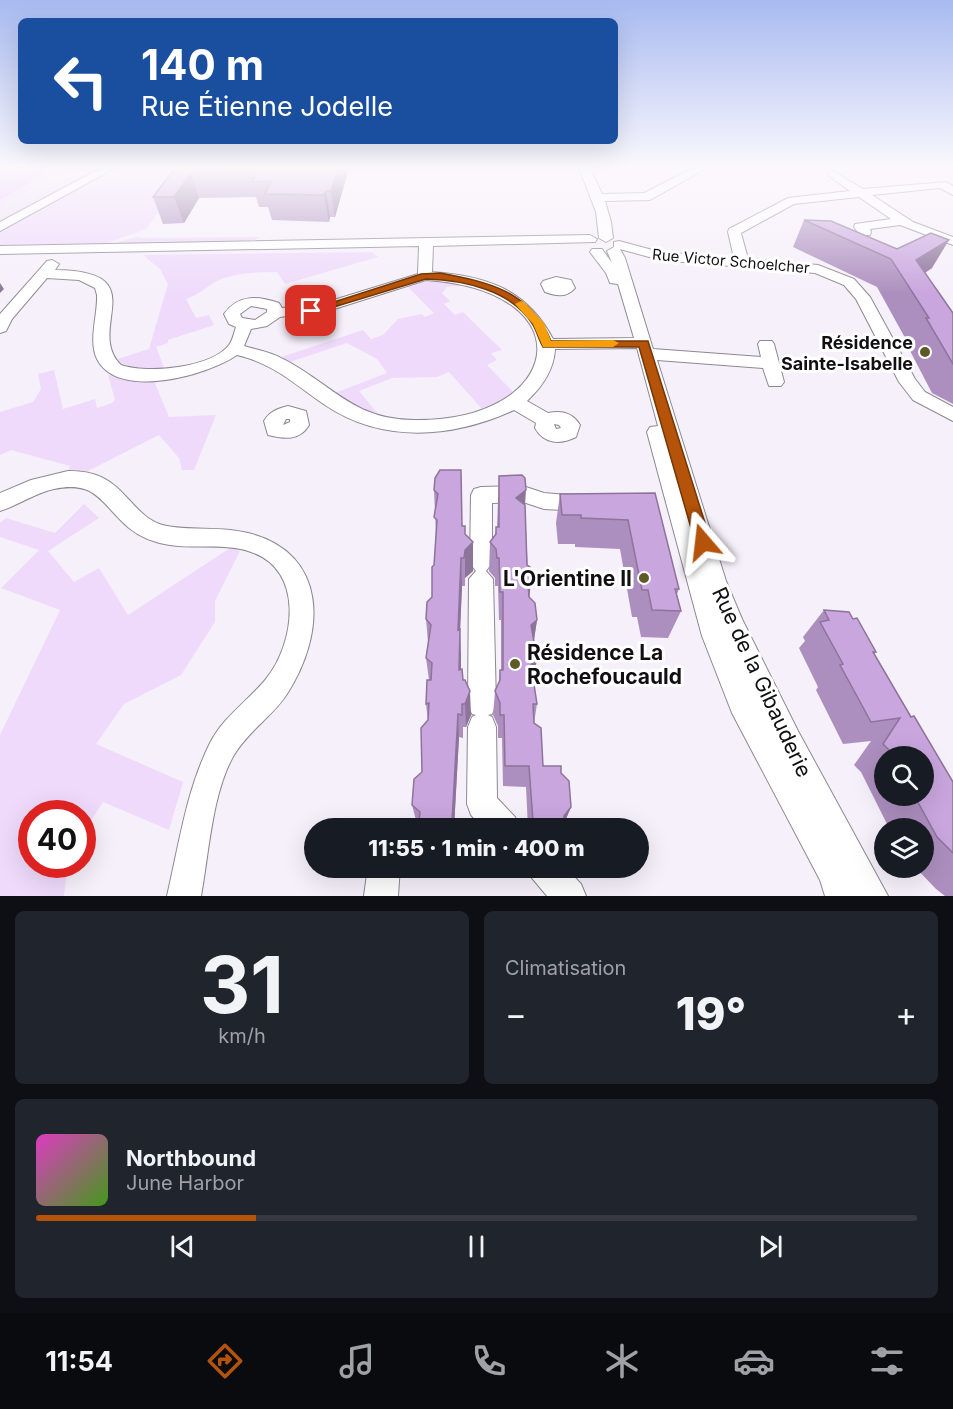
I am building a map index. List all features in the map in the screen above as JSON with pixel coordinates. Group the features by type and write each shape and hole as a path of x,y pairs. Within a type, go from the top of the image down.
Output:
{"street":[{"path":"1,219 14,210"},
{"path":"1,219 21,210"},
{"name":"Rue de la Gibauderie","path":"600,210 607,232 602,245 618,258 641,347 675,504 715,636 742,703 833,872 842,896"},
{"path":"742,262 734,234 737,229 772,210"},
{"path":"885,210 915,229 953,242"},
{"path":"865,232 860,227 902,221"},
{"name":"Rue Victor Schoelcher","path":"0,250 546,240 602,245 654,255 818,269 849,282 863,297 908,382 919,396 953,415"},
{"path":"425,276 426,242"},
{"path":"0,328 5,318 66,249"},
{"path":"43,274 81,276 102,286 105,297 103,352 105,360 116,370 144,376 172,374 195,368 234,349 245,325"},
{"path":"234,349 280,364 350,412 368,419 415,427 459,423 497,411 515,402 538,379 544,368 547,344 538,323 534,295 456,278 425,276 326,307 311,311 275,313 263,322 245,325 235,321 232,314 244,304 258,301 270,303 275,313"},
{"path":"547,344 641,347 771,363"},
{"path":"766,344 775,382"},
{"path":"299,416 327,397"},
{"path":"515,402 546,420"},
{"path":"0,503 27,489 49,483 76,480 91,482 104,488 130,517 143,526 173,537 220,537 259,545 276,554 288,565 297,582 303,606 301,628 295,648 277,685 242,721 218,756 209,783 184,896"},
{"path":"495,818 482,804 481,495 523,494 544,501 600,503"},
{"name":"Rue de la Gibauderie","path":"675,504 714,581 752,671 799,764 871,896"},
{"path":"381,896 383,878"},
{"path":"553,878 569,896"}],"shaded area":[{"path":"0,210 57,210 0,245"},
{"path":"17,210 27,210 0,224 0,221"},
{"path":"39,210 160,210 146,229 104,244 0,245 0,231"},
{"path":"141,236 139,238 260,237 252,241 114,243"},
{"path":"372,252 378,257 285,284 277,272 245,274 222,279 186,299 196,318 209,315 214,325 168,340 168,343 156,347 165,370 133,368 114,360 149,349 168,284 160,269 143,255"},
{"path":"433,280 468,285 447,287 442,293 450,301 444,304 455,315 463,312 502,350 491,353 497,360 487,365 515,394 483,410 449,372 437,377 392,378 359,391 379,415 350,404 335,393 387,373 377,359 347,343 290,362 281,357 363,330 371,339 383,335 398,319 422,314 425,317 434,313 407,286"},
{"path":"54,370 63,409 95,399 97,408 112,403 115,400 108,375 138,381 154,381 169,417 216,415 194,470 182,470 179,458 159,435 84,473 67,474 70,466 11,450 0,455 0,412 33,402 41,389 38,374"},
{"path":"84,504 99,518 48,551 74,582 99,568 128,615 230,548 240,551 215,601 215,622 181,675 124,704 96,744 183,782 169,830 103,802 96,813 96,800 18,800 18,878 66,878 64,896 0,896 0,735 60,610 1,588 39,550 0,537 0,523 6,518 55,533"}],"building":[{"path":"804,220 831,221 897,249 931,233 949,240 916,260 953,313 953,364 926,318 929,318 891,259"},
{"path":"440,470 461,470 462,526 465,526 465,534 473,542 465,550 464,558 461,558 459,670 462,669 463,680 470,691 465,704 462,704 462,715 458,714 452,818 419,818 420,812 412,805 414,779 422,772 421,728 428,720 427,680 431,680 432,663 426,658 431,625 426,619 427,602 432,597 432,567 437,520 434,517 438,494 434,490 435,478"},
{"path":"522,475 525,478 526,490 516,498 525,505 527,565 530,567 531,582 528,585 529,597 535,603 537,620 531,625 537,659 531,665 537,704 533,704 534,723 541,728 543,766 561,766 561,773 569,781 571,807 564,818 533,818 529,766 505,766 504,715 500,715 500,703 495,691 500,680 500,670 503,670 503,592 500,592 499,558 490,542 496,534 496,527 499,527 499,476"},
{"path":"655,493 679,589 675,589 681,611 652,610 648,590 642,590 628,520 562,515 560,494"},
{"path":"824,610 849,612 853,619 857,618 876,652 873,652 911,717 914,716 932,746 885,746 883,744 900,718 871,722 820,622 829,620"},
{"path":"934,750 953,782 953,853 934,832 934,818 927,818 920,806 934,806"}],"slow traffic":[{"path":"521,304 538,323 547,344 613,343"}],"place":[{"name":"Résidence Sainte-Isabelle","path":"925,352"},
{"name":"L'Orientine II","path":"644,578"},
{"name":"Résidence La Rochefoucauld","path":"515,664"}],"route":[{"path":"311,311 425,276 440,276 467,280 512,298 538,323 547,344 644,343 703,542"}]}
